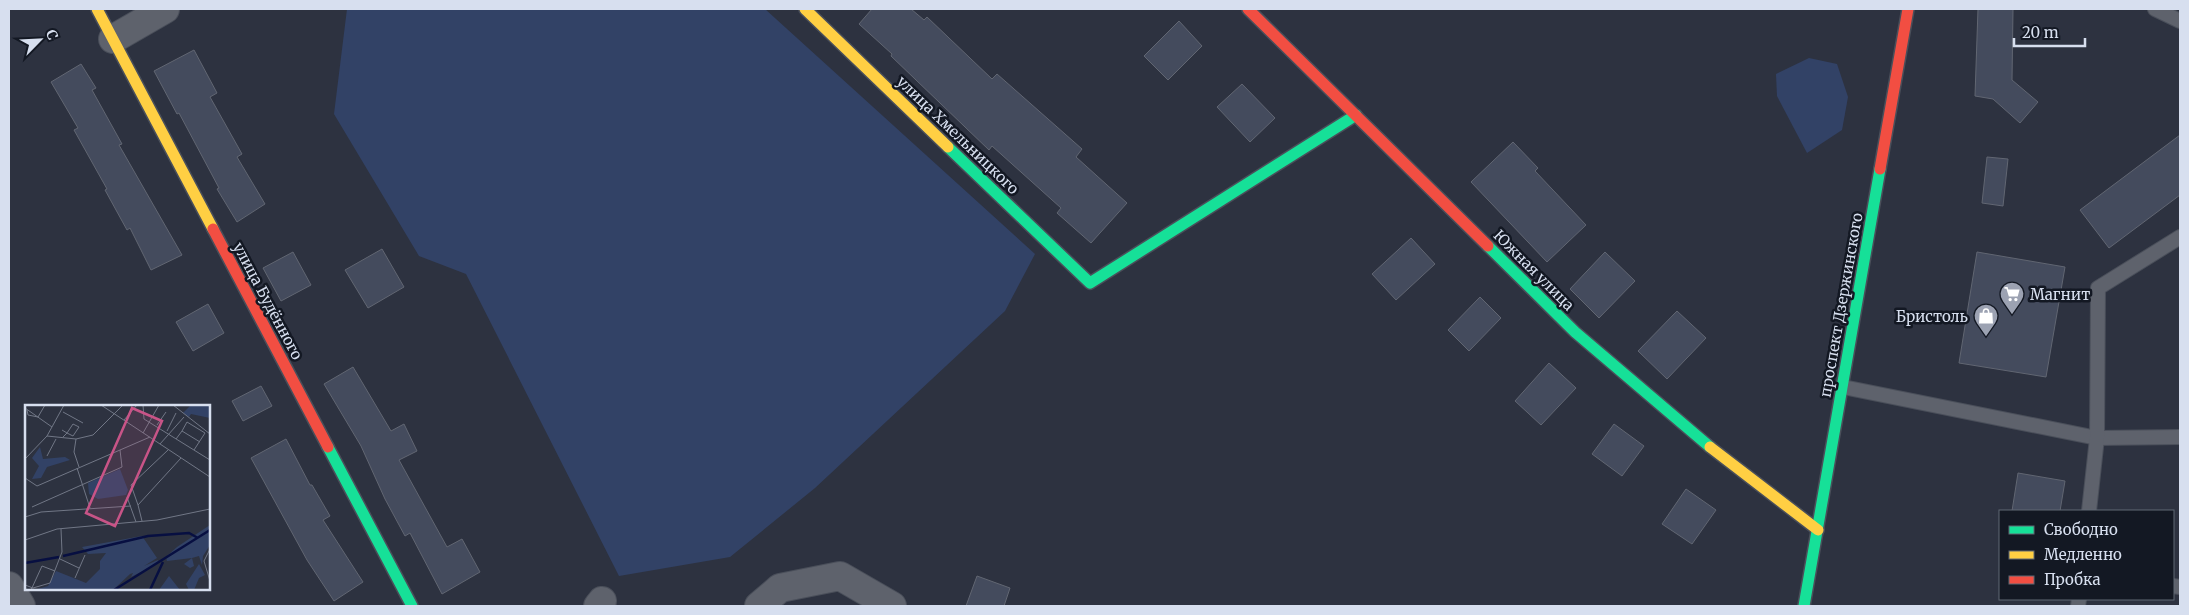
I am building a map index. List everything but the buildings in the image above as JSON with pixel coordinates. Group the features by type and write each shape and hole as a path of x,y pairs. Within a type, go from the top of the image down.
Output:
{"street":[{"name":"улица Будённого","path":"98,9 412,606"},
{"path":"113,39 164,9"},
{"name":"улица Хмельницкого","path":"804,9 1090,283 1338,129 1356,115"},
{"name":"Южная улица","path":"1248,9 1575,332 1725,460 1818,530"},
{"name":"проспект Дзержинского","path":"1804,606 1908,9"},
{"path":"759,606 780,588 840,576 892,606"},
{"path":"9,586 21,606"}],"lane":[{"path":"2155,9 2180,21"},
{"path":"2089,510 2097,438 2098,288 2180,238"},
{"path":"1843,386 2097,438 2180,437"}],"shaded area":[{"path":"347,9 765,9 1035,254 1005,311 815,488 730,557 619,576 466,274 419,256 334,114"},
{"path":"1809,58 1837,64 1848,97 1842,130 1807,153 1777,96 1776,74"}],"traffic: fast":[{"path":"948,147 1090,283 1356,115"},
{"path":"1804,606 1880,169"},
{"path":"1488,246 1575,332 1710,447"},
{"path":"328,447 412,606"}],"traffic: slow":[{"path":"97,9 213,229"},
{"path":"805,9 948,147"},
{"path":"1710,447 1818,530"}],"traffic: jam":[{"path":"1248,9 1488,246"},
{"path":"1880,169 1908,9"},
{"path":"213,229 328,447"}],"place":[{"name":"Магнит","path":"2012,315"},
{"name":"Бристоль","path":"1986,337"}]}
